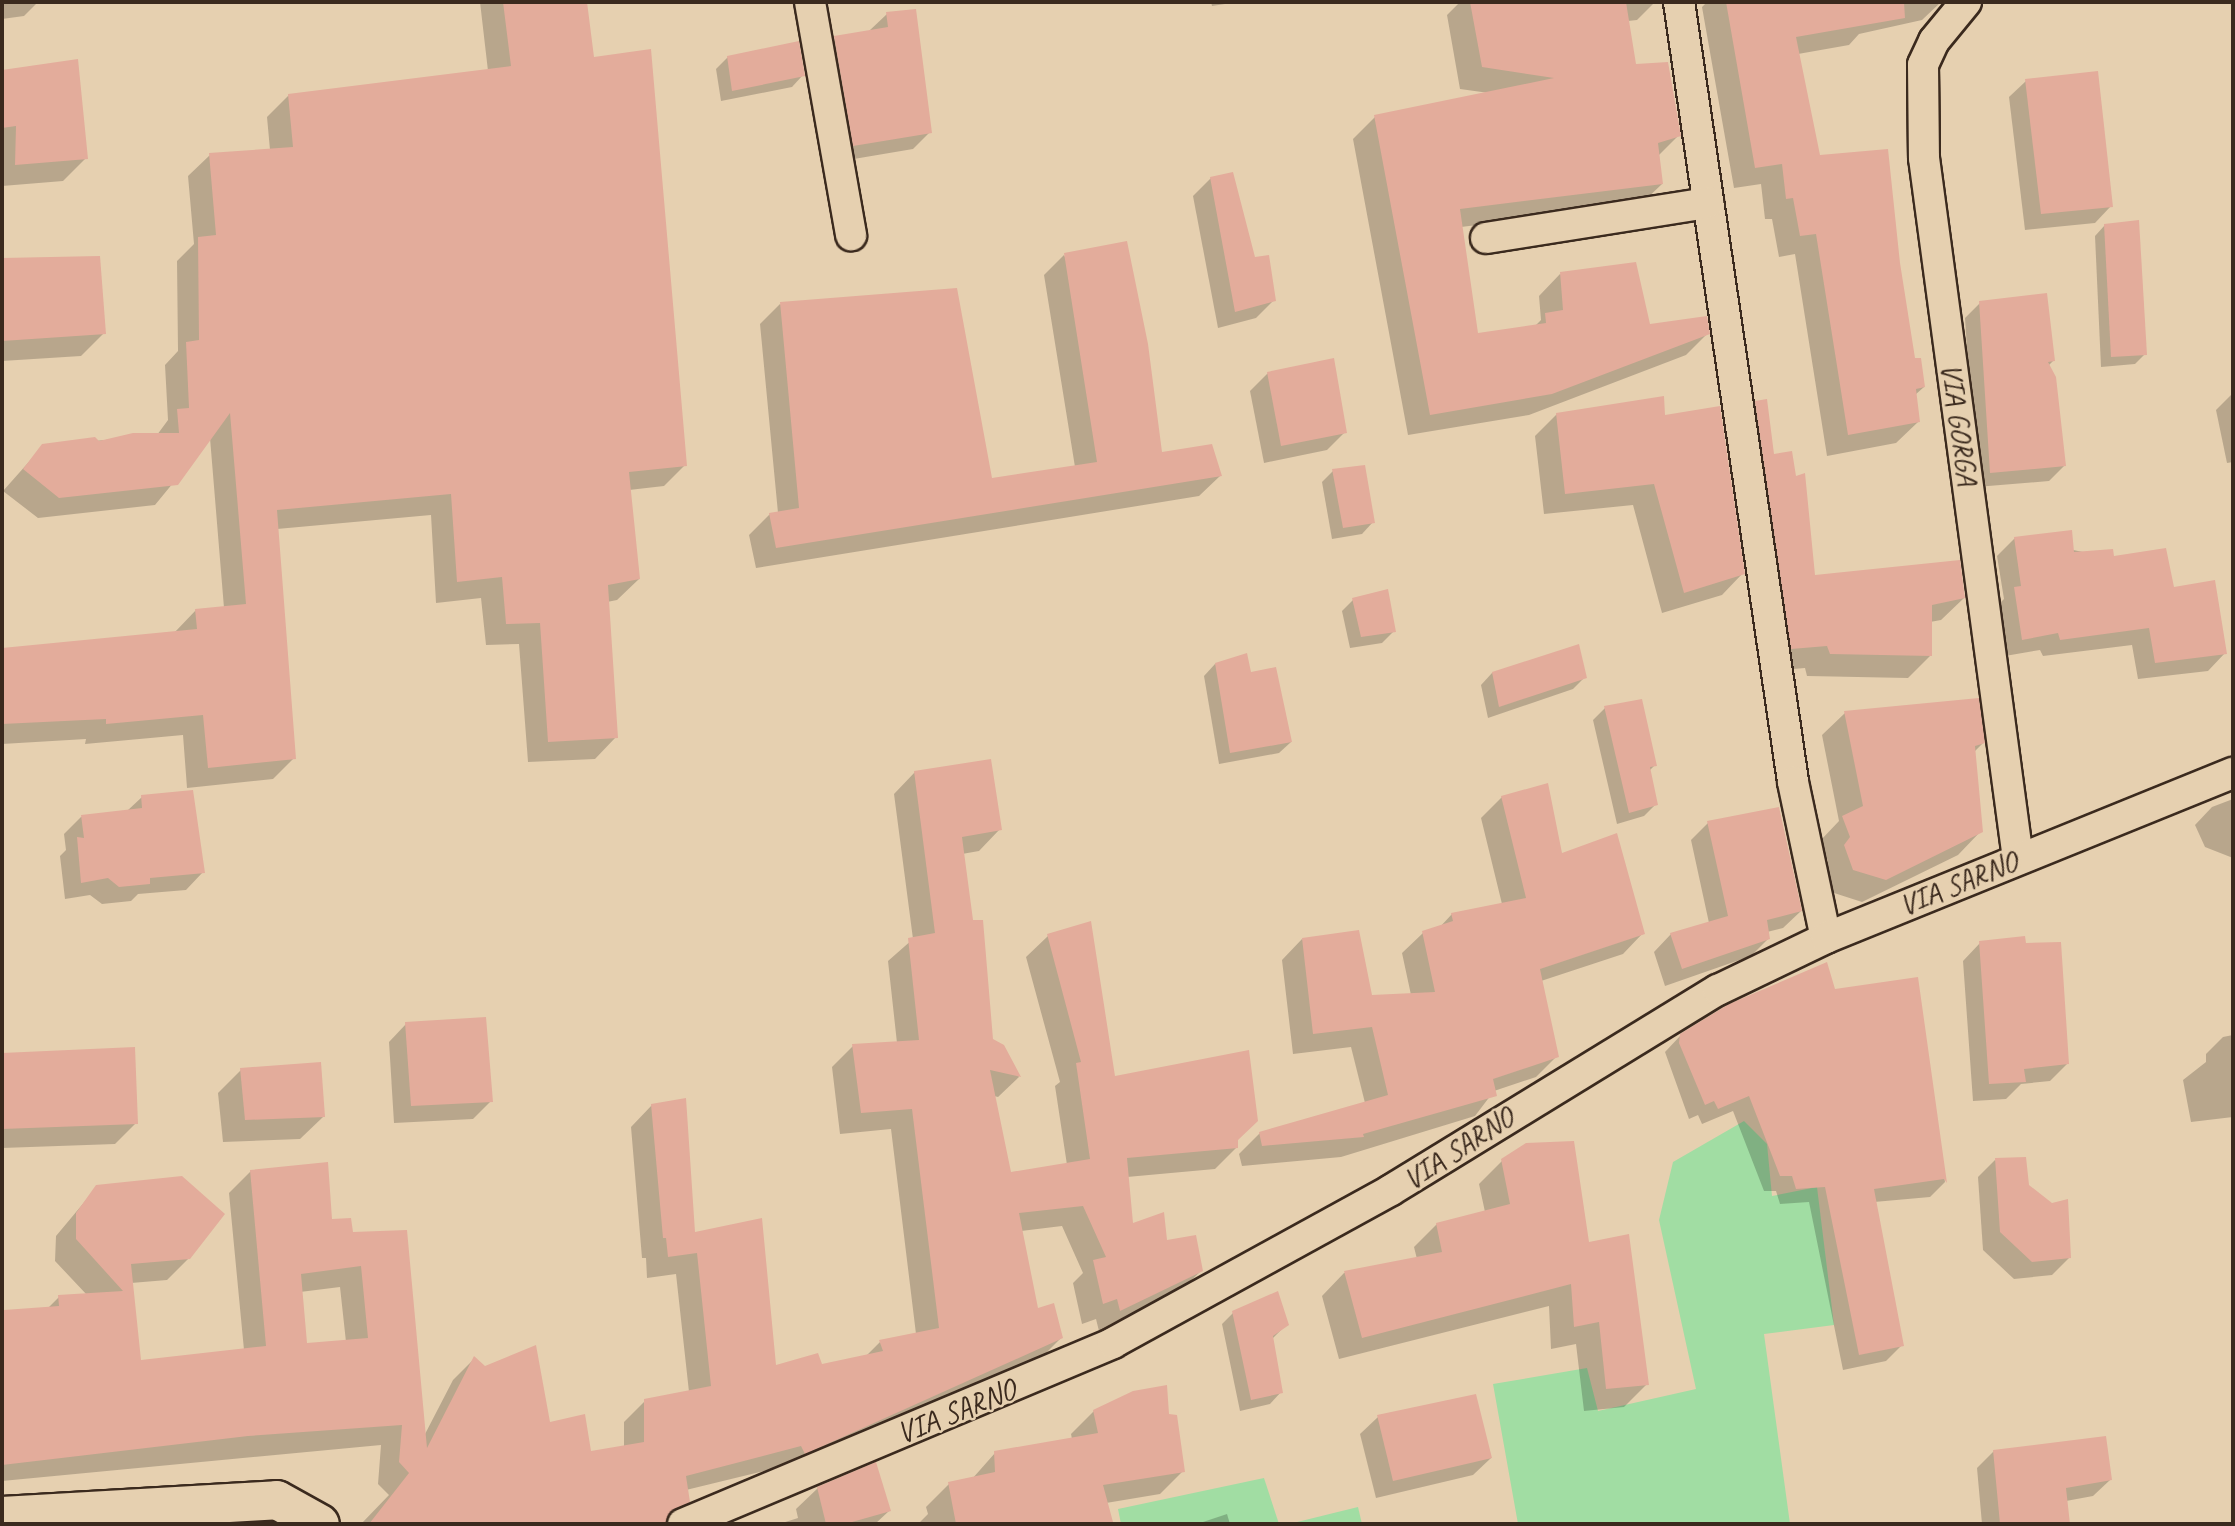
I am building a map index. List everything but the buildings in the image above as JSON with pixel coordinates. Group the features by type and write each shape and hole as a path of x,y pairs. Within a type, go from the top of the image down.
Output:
{"main road":[{"path":"2,1516 277,1500 320,1524"}],"street":[{"path":"810,2 851,235"},
{"path":"1679,2 1793,782 1826,938"},
{"name":"VIA GORGA","path":"1966,2 1934,41 1923,65 1924,158 2018,859"},
{"path":"1486,238 1708,203"},
{"name":"VIA SARNO","path":"683,1524 1113,1343 1391,1190 1717,990 1826,938 2233,774"}],"green space":[{"path":"1744,1121 1767,1144 1772,1196 1817,1187 1834,1325 1764,1334 1790,1524 1518,1524 1493,1384 1587,1368 1598,1411 1696,1389 1659,1220 1673,1162"},
{"path":"1264,1478 1279,1524 1121,1524 1118,1509"},
{"path":"1358,1507 1362,1524 1289,1524"}]}
